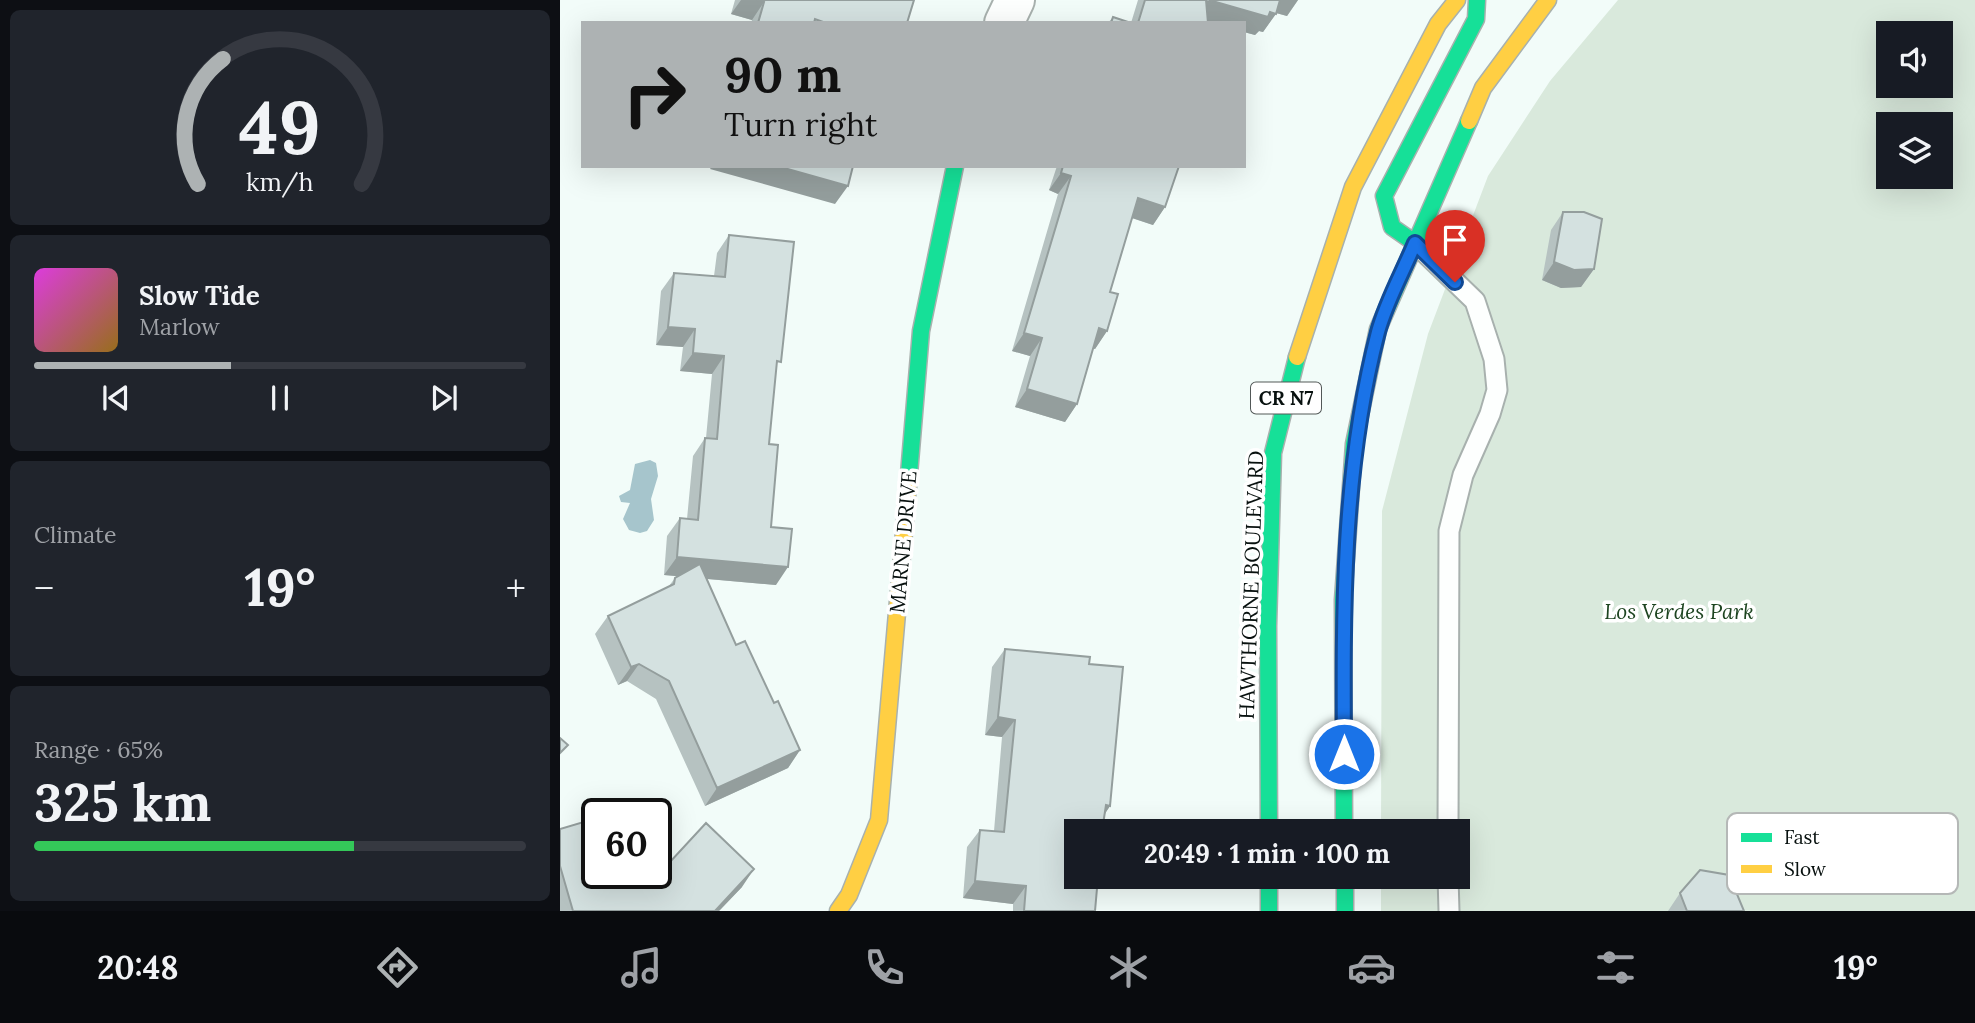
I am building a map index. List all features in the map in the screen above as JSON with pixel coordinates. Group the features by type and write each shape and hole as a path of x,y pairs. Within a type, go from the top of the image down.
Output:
{"main road":[{"name":"HAWTHORNE BOULEVARD","path":"1269,819 1268,626 1273,453 1303,331 1353,187 1438,24 1457,0"},
{"path":"1415,243 1392,227 1384,195 1476,19 1477,0"},
{"path":"1344,819 1343,600 1354,444 1378,329 1483,88 1548,0"},
{"name":"MARNE DRIVE","path":"838,911 849,895 879,820 921,331 955,168"},
{"path":"1269,889 1269,911"},
{"path":"1345,889 1345,911"}],"street":[{"path":"1005,21 1015,0"}],"lane":[{"path":"1415,243 1475,301 1494,359 1497,390 1490,414 1464,475 1449,531 1448,819"},
{"path":"1448,889 1448,911"}],"green space":[{"name":"Los Verdes Park","path":"1618,0 1975,0 1975,911 1381,911 1381,889 1470,889 1470,819 1381,819 1382,511 1428,334 1488,176 1550,81"}],"water":[{"path":"650,460 656,463 658,476 651,499 654,520 647,531 640,533 629,530 623,519 630,503 621,502 619,496 630,490 635,464"}],"building":[{"path":"757,0 914,0 908,21 759,21 764,2"},
{"path":"1145,0 1206,0 1208,21 1139,21"},
{"path":"1209,0 1280,0 1276,14 1270,12 1268,17"},
{"path":"784,168 852,168 848,186"},
{"path":"1062,168 1178,168 1165,207 1138,198 1110,292 1118,294 1107,331 1099,328 1077,404 1027,389 1042,338 1024,333 1071,176 1061,173"},
{"path":"1563,212 1584,212 1602,219 1594,269 1574,270 1554,262"},
{"path":"729,235 794,242 781,362 777,361 769,444 778,445 771,527 792,529 788,567 677,557 680,518 698,520 705,438 717,439 724,356 693,353 695,329 668,327 674,273 725,277"},
{"path":"700,564 736,645 745,641 774,703 778,701 800,750 717,788 669,681 639,664 631,667 608,616 674,584 675,578"},
{"path":"1005,649 1090,657 1089,664 1123,667 1110,806 1106,805 1104,819 1064,819 1064,889 1097,889 1095,911 1024,911 1026,886 975,881 980,830 1004,832 1015,720 998,717"},
{"path":"560,738 568,745 560,753"},
{"path":"581,823 581,889 672,889 672,860 706,823 754,869 715,911 573,911 560,866 560,829"},
{"path":"1700,870 1727,875 1727,894 1737,894 1744,911 1687,911 1680,893"}],"traffic: fast":[{"path":"1415,243 1392,227 1384,196 1476,19 1477,0"},
{"path":"1344,819 1343,600 1354,444 1378,329 1469,121"},
{"path":"908,486 921,331 955,168"},
{"path":"1269,819 1268,626 1273,453 1297,357"},
{"path":"1269,889 1269,911"},
{"path":"1345,889 1345,911"}],"traffic: slow":[{"path":"1297,357 1353,187 1438,24 1457,0"},
{"path":"1469,121 1483,88 1548,0"},
{"path":"838,911 849,895 879,820 908,486"}],"route":[{"path":"1344,754 1343,600 1354,444 1378,329 1415,243 1455,282"}]}
